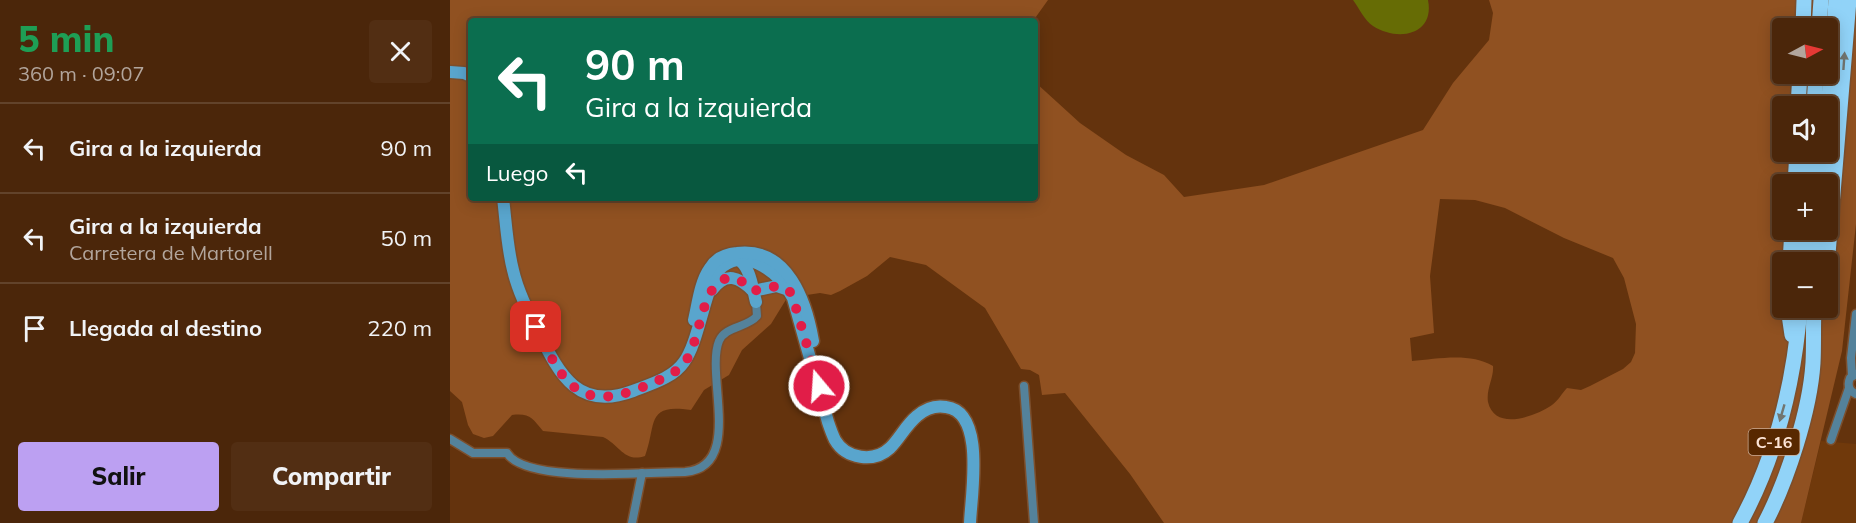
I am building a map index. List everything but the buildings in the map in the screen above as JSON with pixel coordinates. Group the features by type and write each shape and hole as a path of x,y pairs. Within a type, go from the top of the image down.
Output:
{"highway":[{"path":"1820,18 1821,0"},
{"path":"1829,96 1836,0"},
{"path":"1828,252 1849,0"},
{"path":"1803,18 1804,2"},
{"path":"1789,318 1794,356"},
{"name":"C-16","path":"1740,523 1767,464 1786,398 1799,318"},
{"name":"C-16","path":"1765,523 1789,466 1801,424 1813,365 1814,318"},
{"path":"1813,365 1821,318"}],"main road":[{"path":"450,72 468,75"},
{"path":"503,201 510,258 517,284 547,349 571,385 582,392 598,397 625,393 676,372 686,361 691,349 717,271 731,262 741,261"},
{"path":"691,349 690,337 699,294 709,268 720,258 727,255 750,253 776,263 793,288"},
{"path":"709,268 732,257 757,264 783,275 803,298 810,323 819,386 828,422 835,441 841,448 857,457 872,457 888,450 918,415 931,408 950,407 963,415 968,421 972,437 970,523"},
{"path":"741,261 750,276 754,293"},
{"path":"754,293 760,277 774,273"},
{"path":"708,299 716,284 726,279 742,280 754,293"},
{"path":"754,293 777,286 793,288"}],"street":[{"path":"450,439 473,453 507,453 513,461 550,472 567,474 691,472 703,467 716,450 719,340 730,330 752,321 757,316 754,293"},
{"path":"1831,440 1853,391 1848,381 1854,375 1851,358 1856,314"},
{"path":"1024,386 1034,523"},
{"path":"632,523 642,473"}],"shaded area":[{"path":"450,0 1048,0 1035,18 468,18 468,201 1038,201 1038,85 1080,123 1126,155 1164,175 1184,197 1264,185 1423,130 1453,83 1489,40 1493,13 1489,0 1856,0 1856,224 1842,351 1801,523 1164,523 1130,474 1065,393 1042,395 1039,375 1030,370 1021,369 985,308 926,265 890,257 867,276 831,295 820,293 787,298 771,324 742,350 729,375 704,390 691,410 676,409 659,413 655,418 645,456 638,458 627,455 603,437 543,431 533,420 523,415 512,415 493,436 484,438 473,434 468,425 462,402 450,391","holes":["1440,199 1475,200 1505,208 1564,238 1613,258 1624,278 1636,324 1635,353 1631,362 1623,369 1581,390 1567,388 1552,405 1536,413 1527,417 1507,419 1499,417 1492,411 1488,402 1493,366 1464,358 1412,361 1410,338 1434,333 1430,276"]},
{"path":"1353,0 1428,0 1429,12 1420,28 1403,34 1393,34 1370,24"},
{"path":"1821,441 1856,444 1856,523 1801,523"}],"route":[{"path":"536,327 557,367 571,385 590,395 608,397 632,391 676,372 686,361 708,299 720,280 731,278 742,280 753,291 781,287 789,290 793,298 819,386"}]}
